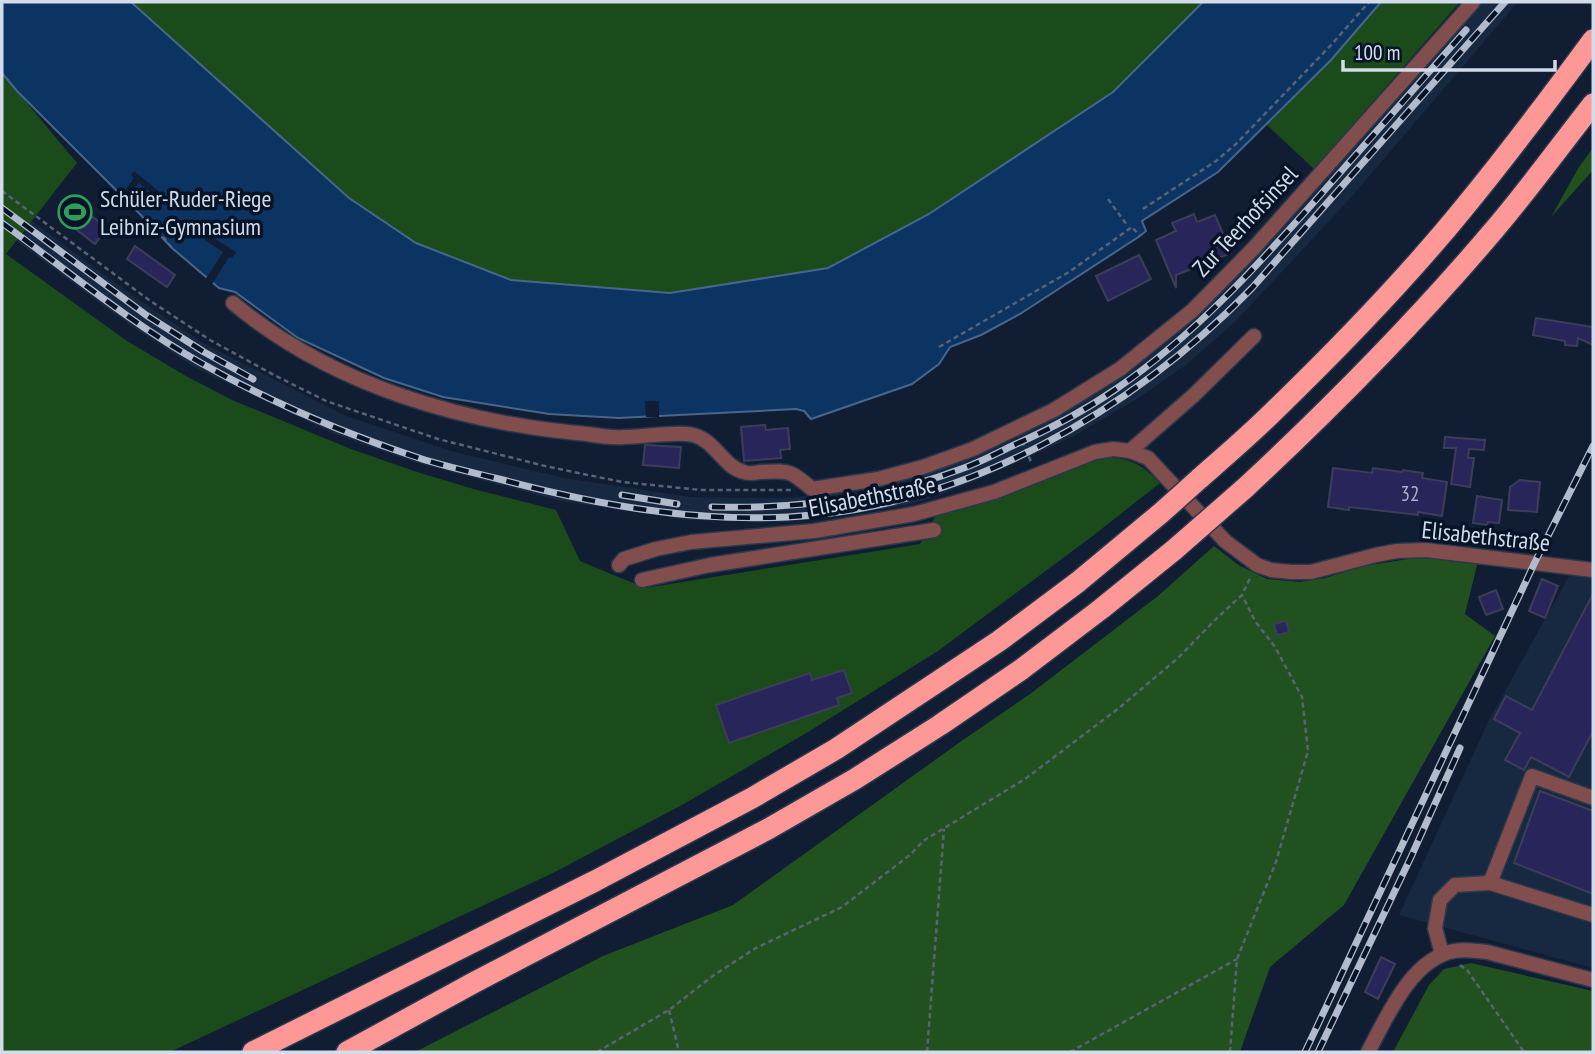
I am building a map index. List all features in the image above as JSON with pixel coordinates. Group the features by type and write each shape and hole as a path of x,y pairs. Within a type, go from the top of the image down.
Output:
{"highway":[{"path":"253,1052 595,881 752,798 836,749 999,641 1078,582 1199,479 1273,412 1342,343 1404,277 1470,200 1593,40"},
{"path":"347,1052 768,829 855,779 1022,669 1101,609 1174,550 1310,428 1409,326 1495,229 1593,104"},
{"path":"332,1052 475,982"},
{"path":"242,1052 274,1042"}],"street":[{"name":"Zur Teerhofsinsel","path":"233,303 293,346 335,368 402,396 450,411 556,432 621,438 693,435 709,442 733,467 745,473 790,472 812,489 878,479 923,467 1016,429 1054,410 1120,369 1193,310 1253,249 1473,2"},
{"path":"1130,451 1194,395 1254,336"},
{"name":"Elisabethstraße","path":"619,565 624,559 691,542 814,531 914,514 994,492 1095,452 1113,449 1130,451 1148,458 1225,541 1257,565 1271,569 1311,572 1376,555 1426,550 1593,570"},
{"path":"642,580 710,565 934,530"},
{"path":"1490,883 1532,776 1593,798"},
{"path":"1443,954 1435,928 1440,900 1455,885 1490,883 1593,915"},
{"path":"1368,1052 1412,978 1443,954 1456,950 1487,952 1593,980"}],"path":[{"path":"1143,209 1216,161 1236,144 1369,2"},
{"path":"1236,144 1242,150"},
{"path":"1108,199 1127,225"},
{"path":"939,347 1069,272 1132,227 1140,236"},
{"path":"163,237 172,248"},
{"path":"1016,429 1037,474"},
{"path":"597,1052 669,1010 714,975 756,948 842,906 911,854 923,841 1025,779 1119,708 1178,658 1242,595 1257,565"},
{"path":"1230,1052 1237,959 1276,862 1308,751 1302,697 1242,595"},
{"path":"927,1052 945,827"},
{"path":"1443,954 1467,970 1524,1052"},
{"path":"1070,1052 1237,959"},
{"path":"669,1010 679,1052"}],"shaded area":[{"path":"1481,2 1518,2 1347,202 1235,322 1186,365 1137,399 1074,436 1009,466 938,496 911,504 852,514 787,522 688,520 560,501 417,463 334,434 192,366 128,324 2,230 2,199 139,300 205,344 346,416 451,451 564,478 691,497 784,498 849,493 930,472 1004,444 1061,414 1167,339 1212,302 1319,187"},
{"path":"1570,574 1593,577 1593,968 1399,915 1489,720"}],"green space":[{"path":"131,2 1203,2 1113,92 929,214 828,268 670,293 511,280 416,243 349,198"},
{"path":"1381,2 1460,2 1314,169 1266,124 1331,60"},
{"path":"2,73 77,163 6,254 127,341 232,400 351,449 417,472 556,510 580,561 645,588 920,544 936,515 1096,457 1131,462 1145,469 1160,483 938,651 808,732 682,805 553,873 170,1052 2,1052"},
{"path":"1593,148 1593,170 1551,217 1579,167"},
{"path":"1214,546 1240,566 1267,579 1300,582 1325,578 1364,566 1434,555 1478,561 1465,614 1495,636 1344,905 1270,967 1240,1052 415,1052 603,956 733,905 1030,694 1158,596"},
{"path":"1471,963 1593,991 1593,1052 1393,1052 1429,985 1444,969"}],"water":[{"path":"2,2 131,2 349,198 416,243 511,280 670,293 828,268 929,214 1113,92 1203,2 1381,2 1331,60 1218,172 1142,221 1146,231 1140,236 1020,314 981,335 950,347 939,364 912,384 811,419 804,411 796,409 619,418 549,414 443,397 384,378 298,338 235,292 219,288 172,248 17,91 2,73"}],"pier":[{"path":"134,171 161,193 158,198 139,183 123,202 119,198 134,178 131,175"},
{"path":"209,235 236,252 232,258 229,257 211,286 205,280 223,252 205,240"},
{"path":"645,401 659,401 659,417 646,417"}],"building":[{"path":"72,201 107,228 95,244 60,217"},
{"path":"1194,214 1197,222 1215,215 1231,253 1176,275 1176,288 1156,240 1176,231 1172,223"},
{"path":"135,246 175,275 167,287 127,259"},
{"path":"1139,255 1151,279 1108,301 1096,276"},
{"path":"1536,318 1593,327 1593,345 1578,338 1577,346 1565,345 1565,341 1533,335"},
{"path":"765,425 766,430 788,428 790,449 780,450 781,458 744,461 741,427"},
{"path":"1445,437 1485,440 1484,450 1469,449 1468,458 1474,458 1470,487 1451,484 1456,448 1444,448"},
{"path":"645,445 681,447 679,468 643,465"},
{"path":"1333,468 1372,473 1373,468 1403,470 1423,473 1422,478 1447,482 1442,516 1328,507"},
{"path":"1520,480 1540,482 1537,512 1508,510 1510,487"},
{"path":"1477,496 1502,500 1499,523 1473,523"},
{"path":"1542,579 1558,586 1545,618 1529,611"},
{"path":"1496,590 1503,609 1486,615 1479,597"},
{"path":"1593,594 1593,731 1569,777 1531,757 1524,770 1505,760 1520,733 1494,719 1506,696 1532,710"},
{"path":"1286,621 1289,632 1277,635 1274,624"},
{"path":"844,670 852,693 837,698 839,705 729,743 716,705 810,673 812,680"},
{"path":"1540,791 1593,811 1593,894 1514,863"},
{"path":"1381,957 1395,964 1378,999 1365,992"}],"railway":[{"path":"2,223 124,314 201,363 283,405 339,429 425,460 570,496 678,514 751,518 854,510 918,495 980,473 1041,446 1098,413 1153,375 1205,333 1252,288 1505,2"},
{"path":"712,507 807,504 901,488 968,467 1054,426 1104,397 1173,346 1250,272 1466,30"},
{"path":"2,208 146,315 253,379"},
{"path":"1305,1052 1535,562 1593,446"},
{"path":"622,495 677,504"},
{"path":"1318,1052 1460,748"}],"place":[{"name":"Schüler-Ruder-Riege Leibniz-Gymnasium","path":"75,212"}]}
